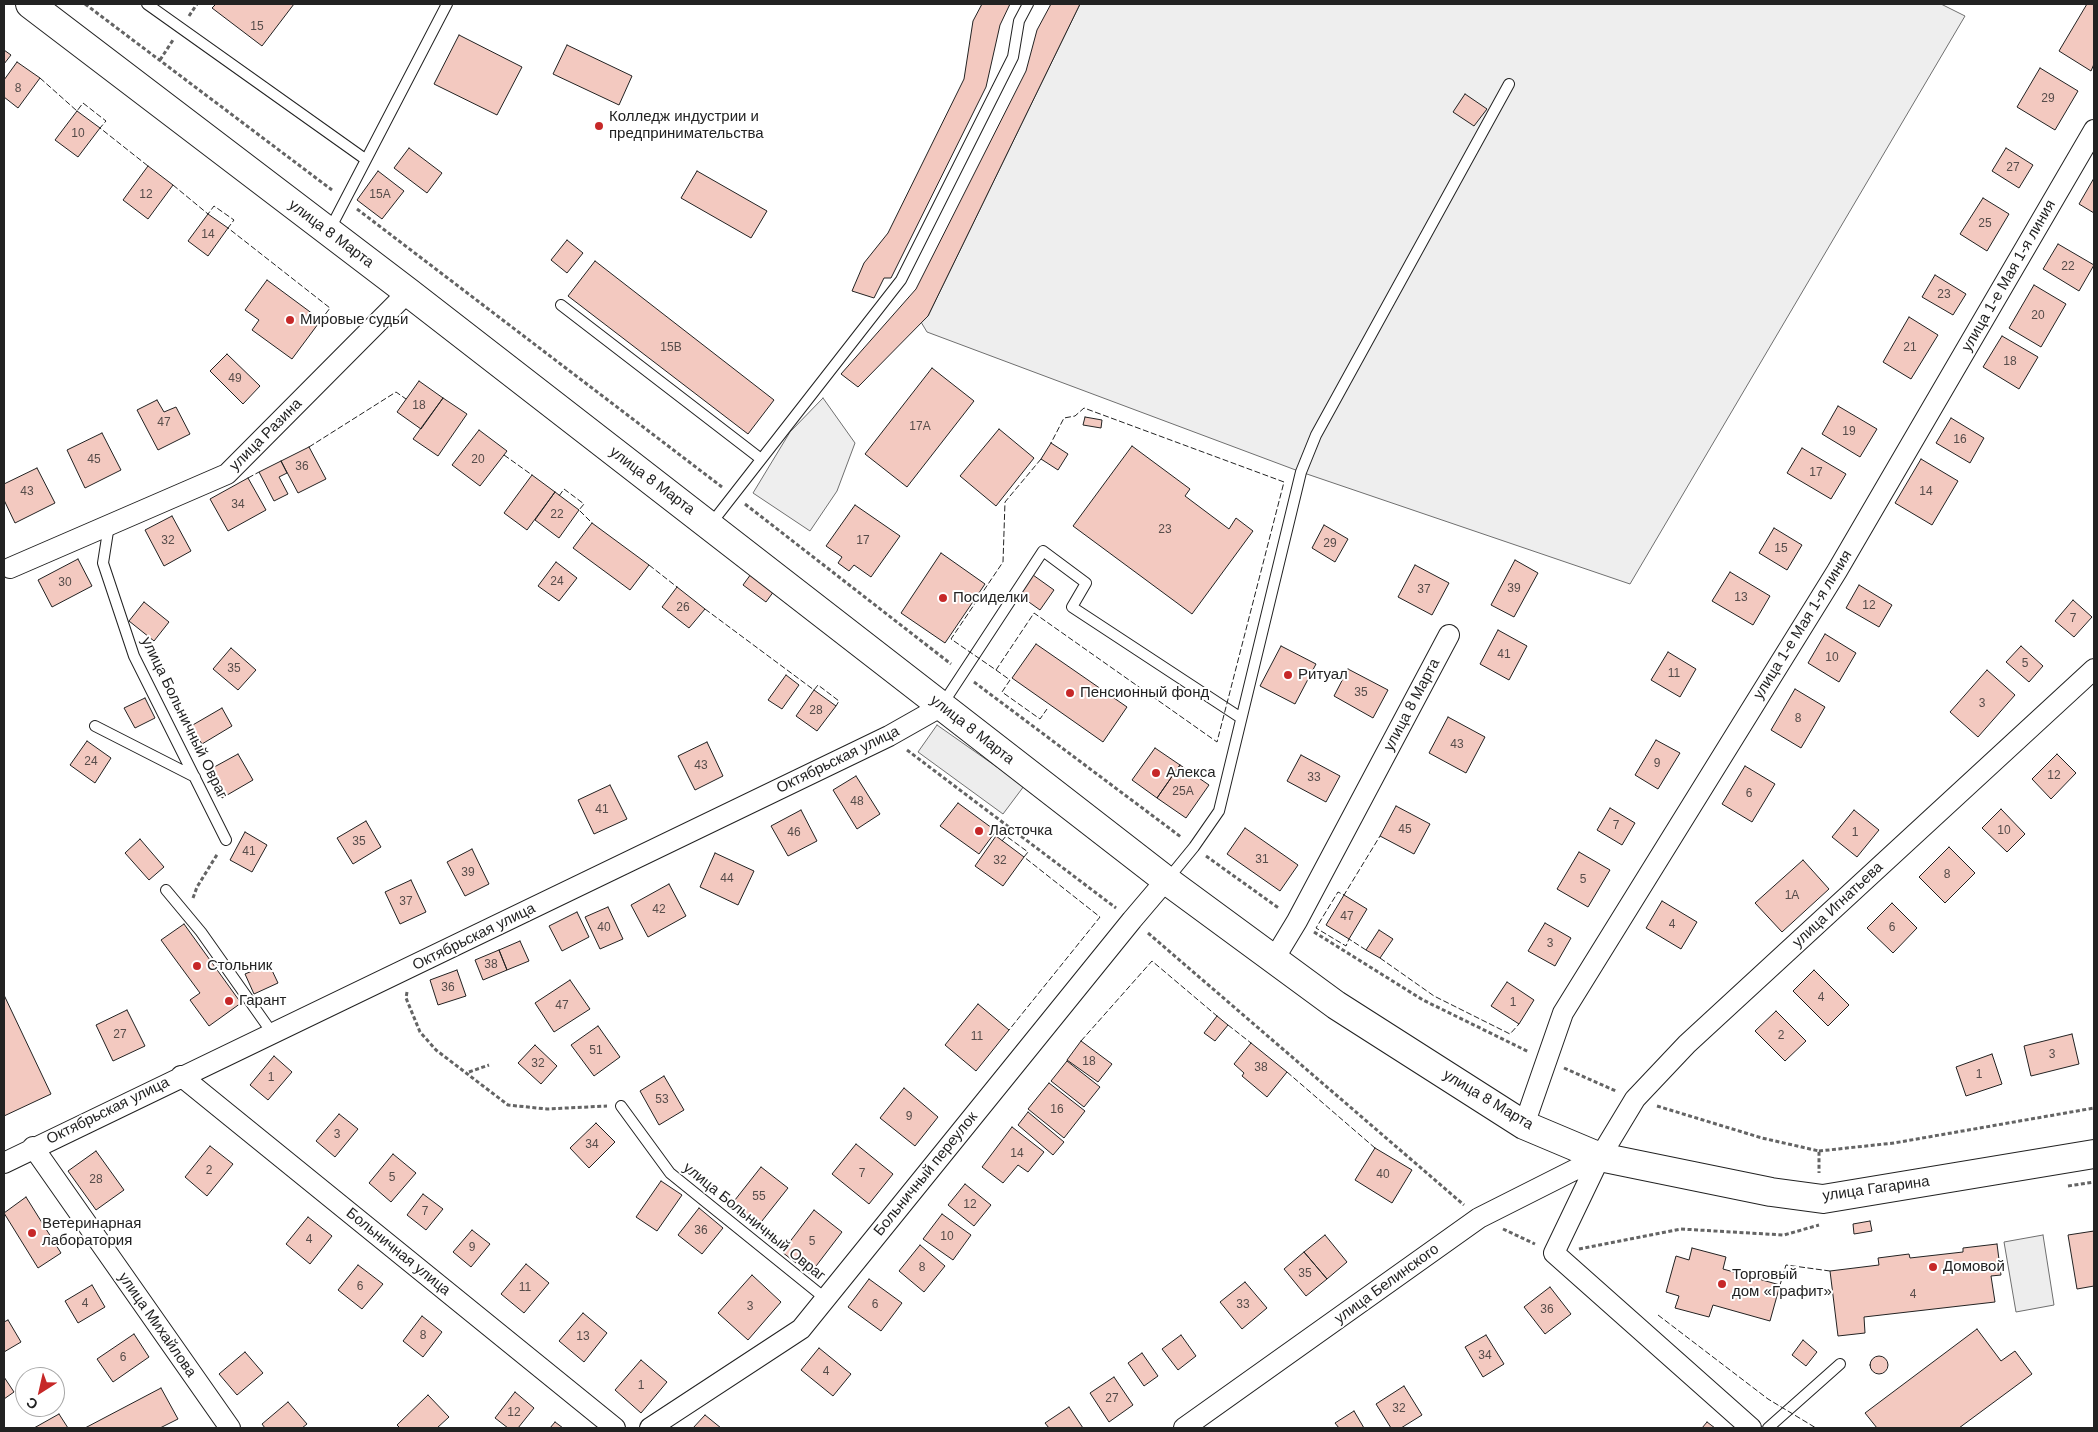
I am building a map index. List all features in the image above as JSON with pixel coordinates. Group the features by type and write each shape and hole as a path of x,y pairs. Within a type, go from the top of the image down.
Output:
{"main road":[{"name":"улица 8 Марта","path":"30,4 408,292 1166,880 1336,1004 1524,1125 1600,1156"},
{"name":"улица Гагарина","path":"1600,1156 1771,1192 1823,1199 2094,1154"}],"street":[{"name":"улица 1-е Мая 1-я линия","path":"1524,1125 1548,1061 1563,1013 1837,571 2094,130"},
{"name":"улица Разина","path":"10,568 227,474 408,292"},
{"name":"улица 8 Марта","path":"1274,959 1297,921 1449,635"},
{"name":"улица Игнатьева","path":"1600,1156 1635,1099 1686,1044 2094,669"},
{"name":"Октябрьская улица","path":"4,1163 33,1147 273,1034 889,736 942,706"},
{"name":"Больничный переулок","path":"650,1428 801,1329 1166,880"},
{"name":"Больничная улица","path":"181,1076 615,1428"},
{"name":"улица Михайлова","path":"33,1147 230,1428"},
{"name":"улица Белинского","path":"1184,1428 1479,1218 1600,1156"},
{"path":"1600,1156 1554,1253 1751,1428"}],"lane":[{"path":"147,4 365,159"},
{"path":"328,232 447,4"},
{"path":"710,526 901,280 1013,57 1019,21 1028,4"},
{"path":"1166,880 1194,847 1219,811 1301,472 1316,435 1509,84"},
{"path":"561,305 762,460"},
{"name":"улица Больничный Овраг","path":"109,525 103,562 134,656 226,840"},
{"path":"942,706 1043,551 1086,583 1072,607 1241,718"},
{"path":"95,726 195,777"},
{"path":"166,890 201,932 273,1034"},
{"name":"улица Больничный Овраг","path":"621,1106 670,1173 826,1298"},
{"path":"1768,1428 1840,1364"}],"path":[{"path":"85,4 733,496 962,673 1194,847 1297,921 1423,1000 1548,1061 1635,1099 1762,1138 1819,1151 1894,1143 2094,1108"},
{"path":"197,887 226,840"},
{"path":"408,969 406,998 420,1032 436,1050 468,1072 508,1105 547,1109 621,1106"},
{"path":"468,1072 489,1065"},
{"path":"1819,1151 1819,1173"}],"shaded area":[{"path":"1080,4 1941,4 1965,16 1630,584 1301,472 927,332 921,322 928,316"},
{"path":"823,398 855,443 837,491 810,531 753,493 790,432"},
{"path":"937,725 1024,786 1003,814 918,752"},
{"path":"2043,1235 2054,1305 2016,1312 2004,1242"}],"building":[{"path":"216,4 294,4 262,46 212,8"},
{"path":"982,4 1010,4 1000,25 986,87 891,278 884,278 874,298 852,291 864,263 888,233 964,79 973,21"},
{"path":"1051,4 1080,4 928,316 858,387 841,374 916,289 1026,71 1037,30"},
{"path":"2087,4 2094,4 2094,64 2091,71 2059,51"},
{"path":"459,35 522,67 497,115 434,84"},
{"path":"567,45 632,76 619,105 553,74"},
{"path":"4,50 11,55 4,64"},
{"path":"17,62 40,78 18,108 4,97 4,80"},
{"path":"2040,68 2078,91 2055,130 2017,107"},
{"path":"1465,94 1487,109 1474,126 1453,112"},
{"path":"77,111 100,128 78,157 55,140"},
{"path":"409,148 442,173 427,193 394,168"},
{"path":"2006,148 2033,165 2019,188 1992,171"},
{"path":"148,166 173,185 148,219 123,200"},
{"path":"378,171 404,191 382,219 357,200"},
{"path":"697,171 767,211 751,238 681,198"},
{"path":"2094,178 2094,213 2079,204"},
{"path":"1983,198 2009,214 1987,251 1960,234"},
{"path":"208,214 228,228 208,256 188,241"},
{"path":"567,240 583,253 567,273 551,260"},
{"path":"2058,244 2094,265 2079,291 2043,269"},
{"path":"595,261 774,400 748,434 568,296"},
{"path":"1935,275 1966,294 1953,315 1922,297"},
{"name":"Мировые судьи","path":"267,280 321,320 292,359 252,330 259,320 245,310"},
{"path":"2034,285 2066,304 2041,347 2009,328"},
{"path":"1909,317 1938,335 1911,379 1883,362"},
{"path":"2002,336 2038,357 2019,389 1983,367"},
{"path":"227,354 260,386 243,404 210,371"},
{"path":"932,368 974,401 907,487 865,454"},
{"path":"419,381 443,398 421,429 397,412"},
{"path":"443,398 467,414 438,456 413,439"},
{"path":"157,400 164,412 176,407 190,434 158,450 137,410"},
{"path":"1838,406 1877,429 1860,457 1822,434"},
{"path":"1085,417 1102,420 1101,428 1083,425"},
{"path":"1951,418 1984,438 1970,463 1936,443"},
{"path":"999,429 1034,458 996,506 960,476"},
{"path":"479,430 507,451 480,486 452,465"},
{"path":"102,433 121,470 85,488 67,450"},
{"path":"1051,443 1068,454 1058,470 1041,459"},
{"path":"1132,446 1190,489 1185,496 1229,529 1236,518 1253,531 1192,614 1073,526"},
{"path":"309,447 326,479 298,493 281,461"},
{"path":"1802,448 1846,474 1831,499 1787,473"},
{"path":"1921,459 1958,481 1932,525 1895,503"},
{"path":"281,461 287,473 279,477 288,494 274,501 259,472"},
{"path":"37,468 55,503 15,523 4,500 4,484"},
{"path":"532,475 555,492 527,530 504,513"},
{"path":"248,478 266,510 228,531 210,499"},
{"path":"555,492 579,510 559,538 535,520"},
{"path":"855,505 900,536 871,577 854,565 849,571 838,563 842,557 826,546"},
{"path":"172,516 191,551 164,566 145,530"},
{"path":"592,523 649,565 630,590 573,548"},
{"path":"1324,525 1348,539 1335,562 1312,548"},
{"path":"1774,528 1802,545 1787,570 1759,553"},
{"name":"Посиделки","path":"941,553 985,584 945,643 901,613"},
{"path":"78,559 92,586 52,607 38,580"},
{"path":"1515,560 1538,573 1514,617 1491,605"},
{"path":"556,562 577,578 559,601 538,586"},
{"path":"1415,565 1449,583 1432,615 1398,597"},
{"path":"1730,572 1770,596 1753,625 1712,601"},
{"path":"751,574 774,591 766,602 743,585"},
{"path":"1033,575 1054,590 1040,610 1019,595"},
{"path":"1859,585 1892,605 1879,627 1846,608"},
{"path":"677,587 705,609 689,628 662,607"},
{"path":"2073,600 2092,617 2074,637 2055,621"},
{"path":"144,602 169,622 154,641 129,621"},
{"path":"1498,630 1527,646 1509,680 1480,664"},
{"path":"1825,634 1856,653 1839,682 1808,663"},
{"name":"Пенсионный фонд","path":"1036,644 1127,707 1103,742 1012,678"},
{"name":"Ритуал","path":"1281,646 1316,664 1295,704 1260,686"},
{"path":"2021,646 2043,666 2029,682 2006,662"},
{"path":"231,648 256,670 238,690 213,669"},
{"path":"1668,652 1696,669 1680,697 1651,680"},
{"path":"1348,669 1388,690 1373,718 1334,696"},
{"path":"1987,670 2015,695 1978,737 1950,712"},
{"path":"786,675 799,685 782,709 768,700"},
{"path":"1795,689 1825,707 1801,748 1771,730"},
{"path":"814,690 836,706 817,731 796,716"},
{"path":"145,698 155,718 135,728 124,708"},
{"path":"222,708 232,726 202,744 191,726"},
{"path":"1448,717 1485,737 1466,773 1429,753"},
{"path":"1656,740 1680,753 1658,789 1635,775"},
{"path":"87,741 111,758 95,783 70,765"},
{"path":"707,742 723,776 695,790 678,756"},
{"name":"Алекса","path":"1155,748 1180,765 1157,798 1132,780"},
{"path":"238,754 253,780 222,798 207,771"},
{"path":"2057,754 2076,773 2051,799 2032,779"},
{"path":"1301,755 1340,776 1326,802 1287,781"},
{"path":"1180,765 1209,785 1186,818 1157,798"},
{"path":"1745,766 1775,784 1752,822 1722,804"},
{"path":"856,776 880,814 857,829 833,790"},
{"path":"610,785 627,819 594,834 578,800"},
{"path":"958,803 996,831 979,854 940,826"},
{"path":"1396,806 1430,824 1414,854 1380,836"},
{"path":"1610,808 1635,823 1622,845 1597,830"},
{"path":"2001,809 2025,834 2007,852 1982,828"},
{"path":"801,810 817,841 788,856 771,826"},
{"path":"1854,810 1879,830 1857,857 1832,837"},
{"path":"366,821 381,847 353,864 337,838"},
{"path":"1245,828 1298,865 1280,891 1227,854"},
{"path":"245,832 267,845 252,872 230,860"},
{"path":"996,836 1024,857 1003,886 975,866"},
{"path":"140,839 164,867 149,880 125,853"},
{"path":"1949,847 1975,873 1945,903 1919,877"},
{"path":"472,849 489,884 465,896 447,862"},
{"path":"1579,852 1610,870 1588,907 1557,889"},
{"path":"715,853 754,871 738,905 700,887"},
{"path":"1803,860 1829,889 1782,932 1755,903"},
{"path":"411,880 426,912 400,924 385,892"},
{"path":"669,884 686,916 648,937 631,905"},
{"path":"1344,895 1367,909 1349,939 1326,925"},
{"path":"1662,901 1697,922 1681,949 1646,928"},
{"path":"1892,903 1917,928 1893,953 1867,928"},
{"path":"608,907 623,939 600,949 585,917"},
{"path":"577,912 589,937 562,951 549,926"},
{"path":"1545,923 1571,938 1555,966 1528,951"},
{"name":"Стольник","path":"184,924 241,1003 209,1026 190,1000 200,993 161,940"},
{"path":"1379,930 1393,939 1380,958 1366,950"},
{"path":"520,941 529,961 507,970 499,950"},
{"path":"499,950 507,970 483,980 475,960"},
{"path":"269,964 278,983 254,994 245,974"},
{"path":"457,970 466,996 438,1005 430,980"},
{"path":"1814,970 1849,1005 1828,1026 1793,991"},
{"path":"570,980 590,1009 554,1032 535,1003"},
{"path":"1507,982 1534,1000 1519,1024 1491,1006"},
{"path":"4,995 51,1094 4,1116"},
{"path":"978,1004 1009,1030 976,1071 945,1045"},
{"path":"127,1010 145,1046 113,1061 96,1025"},
{"path":"1776,1011 1806,1041 1785,1061 1755,1031"},
{"path":"1217,1016 1228,1025 1215,1041 1204,1033"},
{"path":"598,1026 620,1057 594,1076 571,1045"},
{"path":"2072,1034 2079,1064 2031,1076 2024,1046"},
{"path":"1081,1041 1112,1064 1098,1082 1067,1060"},
{"path":"1251,1043 1287,1072 1267,1097 1242,1076 1244,1073 1234,1064"},
{"path":"535,1045 557,1066 541,1084 518,1063"},
{"path":"1992,1054 2002,1084 1966,1096 1956,1067"},
{"path":"274,1056 292,1072 268,1100 250,1085"},
{"path":"1067,1061 1100,1087 1084,1107 1051,1081"},
{"path":"664,1076 684,1110 659,1125 640,1091"},
{"path":"1049,1083 1085,1111 1064,1138 1028,1109"},
{"path":"904,1088 938,1117 915,1146 880,1118"},
{"path":"1028,1112 1064,1142 1053,1155 1018,1125"},
{"path":"339,1114 358,1129 335,1157 316,1141"},
{"path":"596,1123 615,1142 589,1168 570,1148"},
{"path":"1012,1127 1044,1152 1028,1172 1018,1165 1003,1183 982,1167"},
{"path":"856,1144 893,1174 869,1204 832,1174"},
{"path":"210,1146 233,1164 207,1196 185,1177"},
{"path":"1375,1148 1412,1170 1392,1203 1355,1180"},
{"path":"96,1151 124,1190 96,1210 68,1171"},
{"path":"393,1154 416,1173 391,1202 369,1183"},
{"path":"761,1167 788,1188 758,1226 731,1205"},
{"path":"661,1181 682,1195 657,1231 636,1217"},
{"path":"965,1184 991,1205 974,1226 948,1205"},
{"path":"423,1194 443,1209 426,1230 407,1215"},
{"name":"Ветеринарная лаборатория","path":"26,1197 61,1253 38,1268 4,1213"},
{"path":"699,1208 723,1228 702,1254 678,1235"},
{"path":"814,1210 842,1232 810,1274 782,1252"},
{"path":"942,1214 971,1235 953,1260 923,1239"},
{"path":"308,1217 332,1236 310,1264 286,1244"},
{"path":"1870,1221 1872,1231 1854,1234 1853,1224"},
{"path":"472,1230 490,1244 471,1267 453,1252"},
{"path":"2094,1231 2094,1286 2077,1289 2068,1235"},
{"path":"1325,1235 1347,1262 1327,1279 1304,1252"},
{"path":"1997,1244 2001,1275 1991,1276 1995,1302 1864,1317 1865,1333 1838,1336 1830,1271 1879,1265 1878,1258 1909,1254 1910,1258 1963,1252 1963,1248"},
{"path":"920,1245 945,1266 924,1292 899,1271"},
{"name":"Торговый дом «Графит»","path":"1692,1248 1726,1257 1723,1269 1780,1285 1770,1321 1713,1305 1709,1317 1675,1308 1679,1296 1666,1292 1676,1256 1689,1260"},
{"path":"1304,1252 1327,1279 1306,1296 1284,1269"},
{"path":"526,1264 549,1283 524,1313 501,1294"},
{"path":"358,1265 383,1284 362,1309 338,1290"},
{"path":"752,1275 781,1302 748,1340 718,1313"},
{"path":"869,1279 902,1303 881,1331 848,1307"},
{"path":"1245,1282 1267,1308 1242,1329 1220,1302"},
{"path":"92,1285 105,1307 78,1323 65,1301"},
{"path":"1550,1287 1571,1314 1545,1334 1524,1307"},
{"path":"583,1313 607,1333 584,1362 559,1341"},
{"path":"422,1316 442,1332 423,1357 403,1341"},
{"path":"8,1320 21,1342 4,1352 4,1322"},
{"path":"1977,1329 2001,1361 2015,1351 2032,1374 1959,1428 1877,1428 1865,1413"},
{"path":"134,1334 149,1357 113,1382 97,1359"},
{"path":"1181,1335 1196,1356 1178,1370 1162,1349"},
{"path":"1486,1335 1504,1364 1483,1377 1465,1347"},
{"path":"1803,1340 1817,1352 1806,1366 1792,1355"},
{"path":"819,1348 851,1374 833,1396 801,1370"},
{"path":"245,1352 263,1373 237,1395 219,1374"},
{"path":"1142,1353 1158,1376 1144,1386 1128,1363"},
{"path":"1879,1356 1885,1359 1888,1365 1885,1371 1879,1374 1873,1371 1870,1365 1873,1359"},
{"path":"641,1360 667,1382 641,1413 615,1390"},
{"path":"4,1377 14,1392 4,1399"},
{"path":"1114,1377 1133,1405 1109,1422 1090,1393"},
{"path":"1404,1386 1422,1415 1401,1428 1391,1428 1376,1404"},
{"path":"161,1388 178,1419 160,1428 85,1428"},
{"path":"515,1392 534,1408 518,1428 508,1428 495,1418"},
{"path":"428,1395 449,1417 437,1428 400,1428 397,1425"},
{"path":"288,1402 307,1424 302,1428 265,1428 262,1424"},
{"path":"1069,1407 1083,1428 1049,1428 1045,1423"},
{"path":"1354,1411 1364,1428 1339,1428 1335,1423"},
{"path":"705,1415 721,1428 693,1428"},
{"path":"54,1417 61,1417 68,1428 34,1428"},
{"path":"555,1422 563,1428 550,1428"},
{"path":"1707,1422 1715,1428 1702,1428"}],"fence":[{"path":"40,78 77,111 83,103 106,121 100,128 148,166"},
{"path":"173,185 208,214 214,206 234,220 228,228 330,308 321,320"},
{"path":"309,447 396,392 406,399"},
{"path":"1041,459 1005,502 1003,562 951,639 996,670 1034,613 1217,742 1284,482 1084,408 1075,416 1064,418 1051,443"},
{"path":"504,455 532,475"},
{"path":"248,478 259,472"},
{"path":"559,496 564,489 584,504 579,510 592,523"},
{"path":"649,565 677,587"},
{"path":"705,609 814,690 818,685 839,701 836,706"},
{"path":"996,670 1010,680 1002,692 1040,719 1047,709"},
{"path":"1002,841 1006,836 1028,852 1024,857 1100,917 1009,1030"},
{"path":"1366,950 1349,939 1346,946 1316,928 1338,892 1344,895 1380,836"},
{"path":"1380,958 1434,996 1510,1034 1519,1024"},
{"path":"1081,1041 1152,961 1217,1016"},
{"path":"1228,1025 1251,1043"},
{"path":"1287,1072 1375,1148"},
{"path":"1780,1285 1786,1265 1830,1271"},
{"path":"1658,1315 1768,1399 1816,1428"}],"place":[{"name":"Колледж индустрии и предпринимательства","path":"599,126"},
{"name":"Мировые судьи","path":"290,320"},
{"name":"Посиделки","path":"943,598"},
{"name":"Ритуал","path":"1288,675"},
{"name":"Пенсионный фонд","path":"1070,693"},
{"name":"Алекса","path":"1156,773"},
{"name":"Ласточка","path":"979,831"},
{"name":"Стольник","path":"197,966"},
{"name":"Гарант","path":"229,1001"},
{"name":"Ветеринарная лаборатория","path":"32,1233"},
{"name":"Домовой","path":"1933,1267"},
{"name":"Торговый дом «Графит»","path":"1722,1284"}]}
